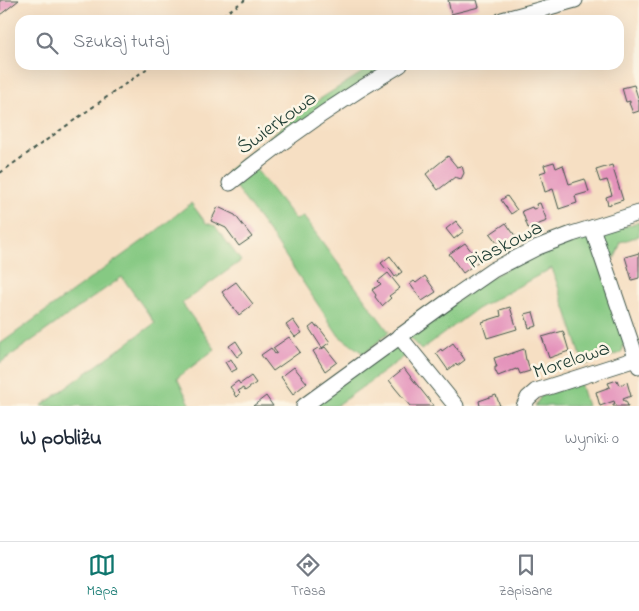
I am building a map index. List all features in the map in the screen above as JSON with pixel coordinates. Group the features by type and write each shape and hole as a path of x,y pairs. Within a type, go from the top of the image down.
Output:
{"street":[{"path":"520,15 575,0"},
{"name":"Świerkowa","path":"230,183 330,108 392,70"},
{"name":"Piaskowa","path":"304,406 399,336 494,270 538,247 639,212"},
{"name":"Morelowa","path":"524,406 528,398 536,391 638,361 592,228"},
{"path":"399,336 456,406"}],"path":[{"path":"223,15 245,0"},
{"path":"0,173 145,70"}],"green space":[{"path":"366,70 385,70 229,176 226,172 312,104"},
{"path":"255,168 296,220 303,216 389,332 364,354 339,336 274,239 234,185"},
{"path":"191,203 206,223 215,226 241,261 182,303 215,349 177,378 190,404 187,406 41,406 155,323 122,277 0,363 0,344 155,232"},
{"path":"639,222 639,236 621,242 615,258 608,251 604,252 602,236 608,232"},
{"path":"590,235 627,345 622,346 623,350 620,353 584,365 552,268 477,309 421,350 408,336 485,281 530,255"},
{"path":"397,342 408,354 336,406 310,406"},
{"path":"580,383 587,406 535,406 541,396"}],"building":[{"path":"0,0 19,0 0,15"},
{"path":"448,0 477,0 479,7 451,14"},
{"path":"634,85 639,101 639,111 633,113 630,101 626,102 622,88"},
{"path":"448,156 457,167 462,166 464,173 461,179 455,177 438,190 426,174"},
{"path":"554,162 556,168 563,165 569,184 585,179 589,192 575,196 577,203 559,209 553,189 545,192 540,173 546,171 544,165"},
{"path":"612,165 623,200 608,205 606,197 612,195 607,180 600,182 596,170"},
{"path":"507,196 517,210 511,214 501,200"},
{"path":"540,203 547,221 528,228 522,211 532,207 533,209 537,208 536,204"},
{"path":"218,207 235,215 252,237 239,246 226,228 211,221"},
{"path":"456,221 464,231 454,239 446,229"},
{"path":"506,223 516,237 501,248 490,234"},
{"path":"465,243 479,261 463,273 449,254"},
{"path":"639,253 639,278 632,280 625,257"},
{"path":"390,256 402,272 395,277 389,268 386,269 381,263"},
{"path":"388,273 400,288 389,296 391,298 382,306 372,290 381,284 378,281"},
{"path":"425,276 436,292 422,301 410,284 414,281 416,283"},
{"path":"236,282 253,304 239,315 222,292"},
{"path":"510,307 517,329 487,338 482,322 501,316 500,310"},
{"path":"533,312 537,326 529,328 525,314"},
{"path":"293,320 302,333 295,337 286,325"},
{"path":"314,324 316,327 318,326 330,342 322,348 309,328"},
{"path":"563,331 569,351 549,358 542,337"},
{"path":"289,337 300,352 273,371 261,355 271,348 275,354 277,353 273,348"},
{"path":"236,341 243,352 237,357 229,346"},
{"path":"453,343 465,360 448,370 436,353"},
{"path":"325,347 337,362 325,371 313,351"},
{"path":"524,349 530,371 520,374 518,369 516,369 498,376 495,370 495,367 497,367 494,358"},
{"path":"231,359 237,369 231,372 225,362"},
{"path":"294,367 307,383 293,394 281,377"},
{"path":"404,368 434,406 410,406 395,388 389,380"},
{"path":"251,376 256,383 245,391 243,388 238,391 240,393 236,397 230,387 238,381 240,384"},
{"path":"617,380 619,385 627,382 631,396 623,399 628,406 613,406 615,404 614,401 600,406 596,392 610,387 608,383"},
{"path":"496,395 500,406 480,406 479,401"},
{"path":"266,396 273,406 253,406"}]}
